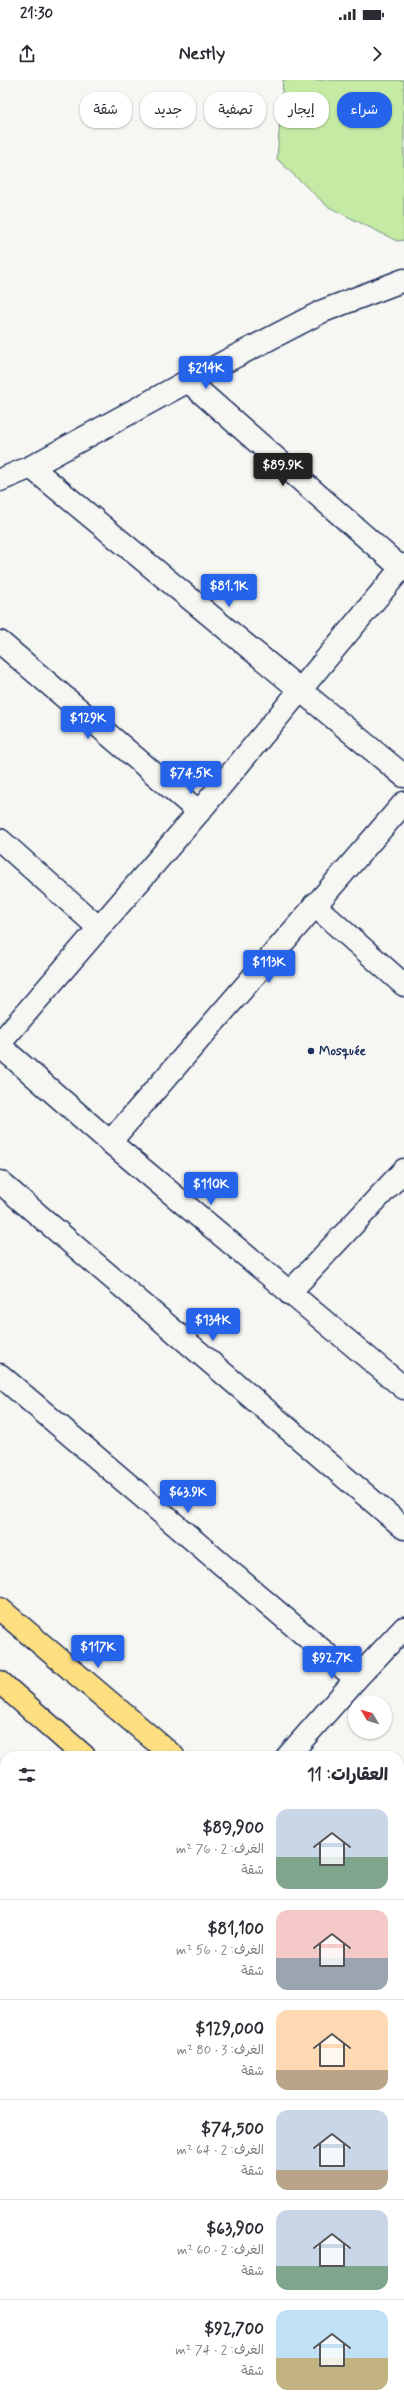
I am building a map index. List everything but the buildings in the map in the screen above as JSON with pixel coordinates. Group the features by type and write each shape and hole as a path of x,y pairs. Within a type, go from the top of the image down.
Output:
{"main road":[{"path":"0,1609 167,1751"},
{"path":"0,1682 78,1751"}],"street":[{"path":"0,480 30,467 188,380 323,311 404,280"},
{"path":"0,1043 199,812 403,567 188,380"},
{"path":"30,467 404,776"},
{"path":"0,642 199,812"},
{"path":"110,1142 404,803"},
{"path":"0,840 99,928"},
{"path":"314,906 404,985"},
{"path":"0,1046 110,1142 288,1293 404,1388"},
{"path":"288,1293 401,1180"},
{"path":"0,1182 404,1528"},
{"path":"0,1375 356,1679"},
{"path":"292,1751 356,1679 401,1637"}],"green space":[{"path":"283,80 404,80 404,240 397,241 327,206 277,159 279,128 329,128 329,92 282,92"}],"place":[{"name":"Mosquée","path":"311,1051"}]}
